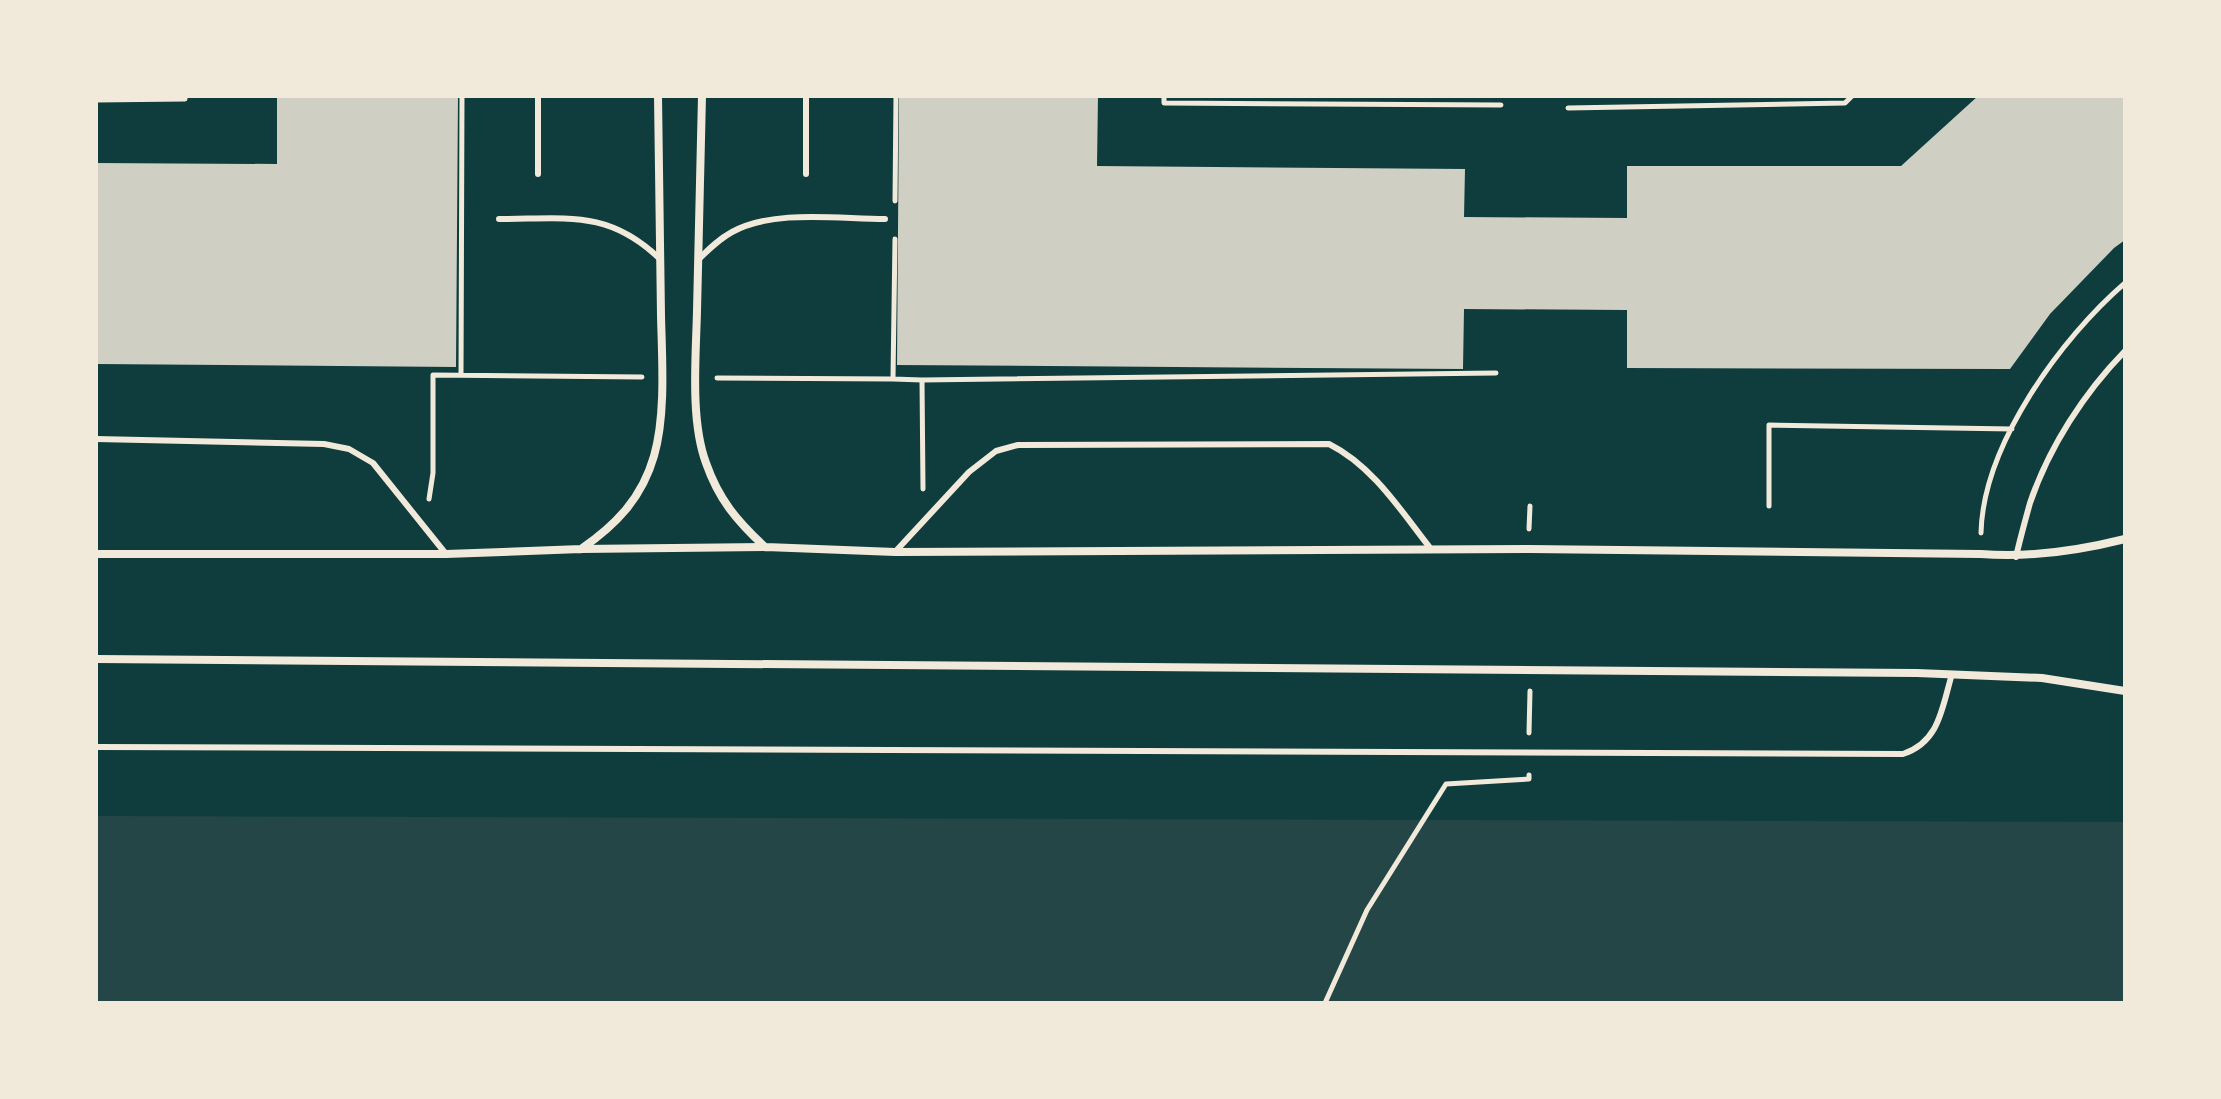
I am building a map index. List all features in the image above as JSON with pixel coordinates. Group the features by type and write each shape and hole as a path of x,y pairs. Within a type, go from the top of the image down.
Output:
{"street":[{"path":"581,549 606,532 628,509 644,483 655,454 662,378 658,96"},
{"path":"702,96 696,378 698,425 705,461 719,493 739,523 766,547"},
{"path":"96,554 446,554 766,547 895,552 1529,549 1981,554 2016,557 2125,539"},
{"path":"96,659 1952,674 2042,678 2125,691"}],"lane":[{"path":"538,96 538,174"},
{"path":"806,96 806,174"},
{"path":"699,259 714,244 733,232 775,218 885,219"},
{"path":"499,219 584,219 606,224 635,238 660,259"},
{"path":"2016,557 2031,501 2054,447 2085,398 2125,351"},
{"path":"96,439 324,444 349,449 373,463 446,554"},
{"path":"895,552 969,472 996,451 1018,445 1329,444 1349,454 1373,476 1431,549"},
{"path":"96,747 1903,754 1915,750 1934,733 1952,674"}],"path":[{"path":"96,100 185,99 185,96"},
{"path":"461,375 462,96"},
{"path":"895,206 896,96"},
{"path":"1164,96 1164,103 1501,105"},
{"path":"1303,96 1303,104"},
{"path":"1755,96 1755,105"},
{"path":"1568,108 1845,103 1852,96"},
{"path":"893,379 895,237"},
{"path":"1981,554 1987,495 2018,414 2059,354 2098,306 2125,283"},
{"path":"696,378 922,380 1496,373"},
{"path":"425,527 433,473 433,375 662,378"},
{"path":"922,380 923,522"},
{"path":"1769,506 1769,425 2012,429"},
{"path":"1325,1003 1367,910 1446,784 1529,779 1530,670"}],"shaded area":[{"path":"96,816 2125,822 2125,1003 96,1003"}],"building":[{"path":"277,96 458,96 456,367 96,364 96,163 277,164"},
{"path":"899,96 1098,96 1097,166 1465,169 1464,217 1627,218 1627,166 1901,166 1978,96 2125,96 2125,240 2050,314 2010,369 1627,368 1627,310 1464,309 1463,369 897,365"}]}
